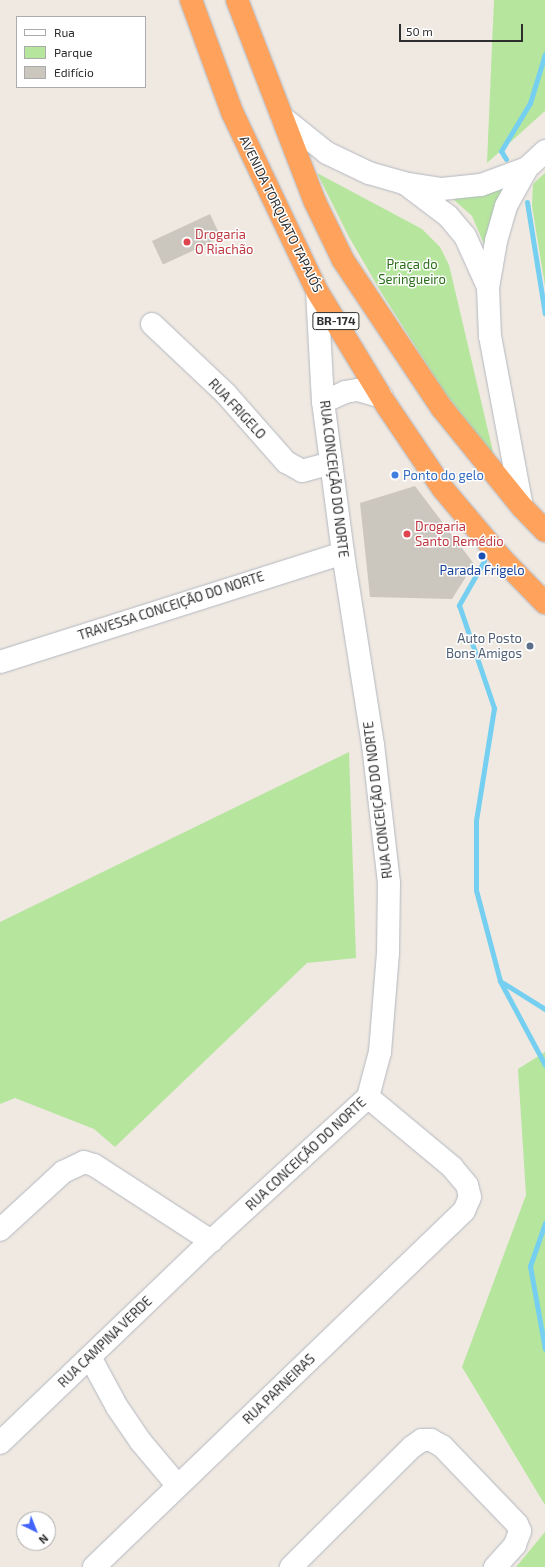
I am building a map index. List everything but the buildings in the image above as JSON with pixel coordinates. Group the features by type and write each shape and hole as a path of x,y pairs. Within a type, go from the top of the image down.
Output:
{"highway":[{"name":"AVENIDA TORQUATO TAPAJÓS","path":"191,0 232,112 318,291 382,397 443,489 503,560 545,603"},
{"name":"BR-174","path":"237,0 315,202 343,260 441,408 522,507 545,531"}],"street":[{"path":"282,118 327,153 369,173 403,183 442,189 481,185 527,168"},
{"path":"522,507 490,336 488,288 496,241 506,206 527,168 545,150"},
{"path":"403,183 448,216 465,236 488,288"},
{"name":"RUA CONCEIÇÃO DO NORTE","path":"211,1241 368,1097 380,1052 388,953 389,883 373,745 343,553 323,402 318,291"},
{"name":"RUA FRIGELO","path":"152,324 226,394 286,462 302,471 331,463"},
{"path":"323,402 345,392 358,390 382,397"},
{"name":"TRAVESSA CONCEIÇÃO DO NORTE","path":"0,662 343,553"},
{"name":"RUA PARNEIRAS","path":"94,1567 464,1211 470,1197 467,1185 452,1167 368,1097"},
{"path":"0,1230 63,1172 84,1162 94,1165 211,1241"},
{"name":"RUA CAMPINA VERDE","path":"0,1443 211,1241"},
{"path":"90,1357 125,1418 178,1486"},
{"path":"292,1567 412,1447 422,1440 431,1440 442,1446 517,1524 520,1531 516,1545 495,1567"}],"green space":[{"path":"494,0 545,0 545,111 487,163"},
{"name":"Praça do Seringueiro","path":"317,173 422,229 440,247 449,265 494,456 445,393 381,292 349,237"},
{"path":"545,173 545,286 532,206 533,184"},
{"path":"509,183 484,244 472,216 453,199"},
{"path":"349,752 356,958 307,963 115,1147 94,1129 15,1098 0,1104 0,922"},
{"path":"545,1052 545,1505 462,1367 526,1195 518,1069"},
{"path":"545,1532 545,1567 516,1567"}],"waterway":[{"path":"506,159 501,151 530,103 545,54"},
{"path":"527,202 545,314"},
{"path":"484,561 459,605 494,708 476,821 476,890 500,981 545,1065"},
{"path":"500,981 545,1009"},
{"path":"545,1223 530,1266 545,1349"}],"place":[{"name":"Drogaria O Riachão","path":"187,242"},
{"name":"Ponto do gelo","path":"395,475"},
{"name":"Drogaria Santo Remédio","path":"407,534"},
{"name":"Parada Frigelo","path":"482,556"},
{"name":"Auto Posto Bons Amigos","path":"530,646"}]}
